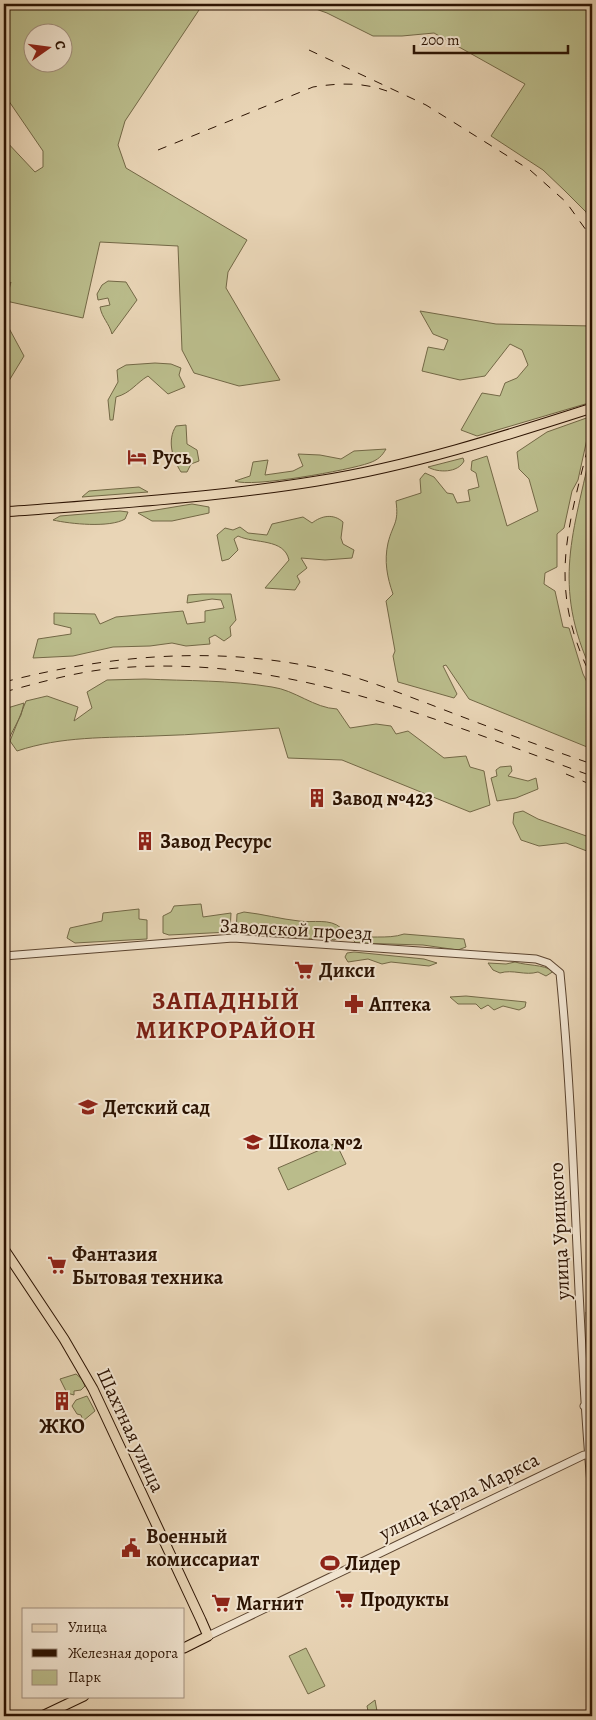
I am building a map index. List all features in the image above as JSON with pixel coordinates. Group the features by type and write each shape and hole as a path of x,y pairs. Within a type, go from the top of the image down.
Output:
{"main road":[{"path":"4,512 219,494 318,481 476,446 592,408"},
{"name":"Шахтная улица","path":"4,1249 59,1331 93,1389 208,1636"},
{"name":"улица Карла Маркса","path":"185,1648 208,1636"},
{"path":"42,1716 80,1698"}],"street":[{"name":"Заводской проезд","path":"4,956 233,938 536,960 556,967"},
{"name":"улица Урицкого","path":"556,967 560,973 569,1096 584,1406 592,1495"},
{"path":"583,1373 592,1381"},
{"path":"584,1406 592,1394"},
{"name":"улица Карла Маркса","path":"208,1636 589,1455"}],"green space":[{"path":"4,4 203,4 125,121 118,145 126,168 247,240 228,272 226,288 280,380 239,386 194,373 182,350 178,246 100,242 83,318 6,301 11,282 4,288 4,139 35,172 43,167 43,151 4,94"},
{"path":"302,4 592,4 592,234 586,212 565,191 543,170 491,136 525,84 434,33 373,36 327,13"},
{"path":"108,281 126,282 137,300 112,334 100,307 110,305 108,298 98,300 97,294 102,285"},
{"path":"420,311 496,324 592,326 592,402 477,436 461,430 482,393 500,396 505,383 517,378 528,365 522,350 510,344 485,376 460,380 422,371 428,347 444,350 448,340 433,334"},
{"path":"4,319 24,356 4,389"},
{"path":"171,364 181,368 179,375 185,387 168,394 148,376 126,393 116,397 113,420 110,420 108,400 118,382 117,370 126,365"},
{"path":"592,416 578,480 572,491 564,528 557,534 557,567 545,573 544,584 555,591 563,627 569,628 583,674 592,692 592,749 469,699 446,665 443,666 457,694 454,698 398,682 393,656 395,651 386,601 393,594 386,556 396,519 396,501 421,493 420,479 425,473 434,477 447,493 453,494 457,503 470,501 468,490 479,487 476,473 471,470 472,461 487,456 507,526 538,511 529,479 519,469 517,452 547,432"},
{"path":"186,425 187,444 197,450 199,461 191,464 187,472 181,472 175,461 171,443 176,426"},
{"path":"592,445 592,672 579,641 572,612 569,585 573,532"},
{"path":"386,449 375,461 342,470 260,482 245,483 235,481 250,476 253,462 268,460 265,475 293,471 303,466 298,454 320,455 341,459 354,451"},
{"path":"463,458 464,461 461,465 453,470 442,471 428,467"},
{"path":"139,487 148,492 82,497 89,491"},
{"path":"192,504 209,507 209,513 172,521 152,521 138,513"},
{"path":"128,512 125,519 110,524 79,524 53,520 60,516"},
{"path":"327,516 335,517 343,522 341,538 343,544 354,550 352,558 325,560 301,558 307,568 297,576 300,582 295,590 265,588 289,560 286,553 275,545 238,536 234,539 238,550 229,559 222,561 217,535 225,528 233,530 240,527 248,533 267,535 272,524 303,517 312,523"},
{"path":"231,594 236,620 230,627 231,636 224,641 215,635 209,638 210,644 186,646 172,643 150,646 113,647 73,656 33,658 38,639 71,634 71,628 54,624 54,613 95,614 100,624 116,617 183,611 187,624 205,622 205,611 224,608 221,600 212,599 187,603 188,595"},
{"path":"145,679 224,682 272,687 289,692 320,706 337,709 350,728 376,724 391,726 396,734 408,731 444,758 466,756 470,767 484,771 490,805 470,812 342,760 288,758 279,728 185,735 67,740 17,751 10,741 26,701 47,696 78,707 74,721 92,708 87,692 107,680"},
{"path":"24,703 21,715 4,748 4,709"},
{"path":"511,766 512,771 508,776 528,781 536,778 538,789 516,798 497,801 491,778 497,776 496,770 500,767"},
{"path":"523,811 538,819 592,838 592,853 566,843 539,846 521,840 513,823 514,813"},
{"path":"201,904 203,917 231,913 230,932 169,935 163,933 163,916 171,912 174,906"},
{"path":"139,909 139,919 147,920 147,939 75,943 67,938 70,928 102,921 103,913"},
{"path":"244,912 292,920 332,923 341,928 339,938 334,940 324,937 313,939 236,934 237,914"},
{"path":"404,934 464,939 466,947 458,950 423,945 355,943 354,940 365,937 391,937"},
{"path":"354,952 424,959 437,963 429,966 391,962 382,964 368,959 348,962 345,957 347,953"},
{"path":"515,962 544,967 554,971 546,976 538,972 500,973 493,970 488,963 506,964"},
{"path":"466,996 526,1002 525,1007 519,1010 503,1006 494,1010 488,1005 481,1009 476,1004 458,1004 450,997"},
{"path":"336,1143 346,1164 288,1190 278,1168"},
{"path":"592,1310 592,1374 589,1373 586,1312"},
{"path":"76,1374 82,1379 85,1386 81,1390 74,1391 74,1395 67,1393 60,1379"},
{"path":"87,1396 95,1411 83,1421 81,1415 77,1414 72,1406 76,1400"},
{"path":"306,1648 325,1686 308,1694 289,1656"},
{"path":"375,1700 377,1711 384,1716 369,1716 367,1706"}],"railway":[{"path":"309,50 426,105 530,170 566,202 586,230 592,243"},
{"path":"158,150 313,87 350,84 369,86 387,91"},
{"path":"592,431 570,526 565,584 569,614 578,645 592,678"},
{"path":"4,682 89,664 132,659 175,656 261,659 304,665 357,678 592,764"},
{"path":"4,692 68,676 107,669 171,666 233,670 295,680 355,694 414,712 592,776"},
{"path":"566,774 592,785"}],"place":[{"name":"Русь","path":"137,457"},
{"name":"Завод №423","path":"317,798"},
{"name":"Завод Ресурс","path":"145,841"},
{"name":"Дикси","path":"304,970"},
{"name":"Аптека","path":"354,1004"},
{"name":"Детский сад","path":"88,1107"},
{"name":"Школа №2","path":"253,1142"},
{"name":"Фантазия Бытовая техника","path":"57,1265"},
{"name":"ЖКО","path":"62,1401"},
{"name":"Военный комиссариат","path":"131,1548"},
{"name":"Лидер","path":"330,1563"},
{"name":"Продукты","path":"345,1599"},
{"name":"Магнит","path":"221,1603"}],"district":[{"name":"ЗАПАДНЫЙ МИКРОРАЙОН","path":"226,1014"}]}
